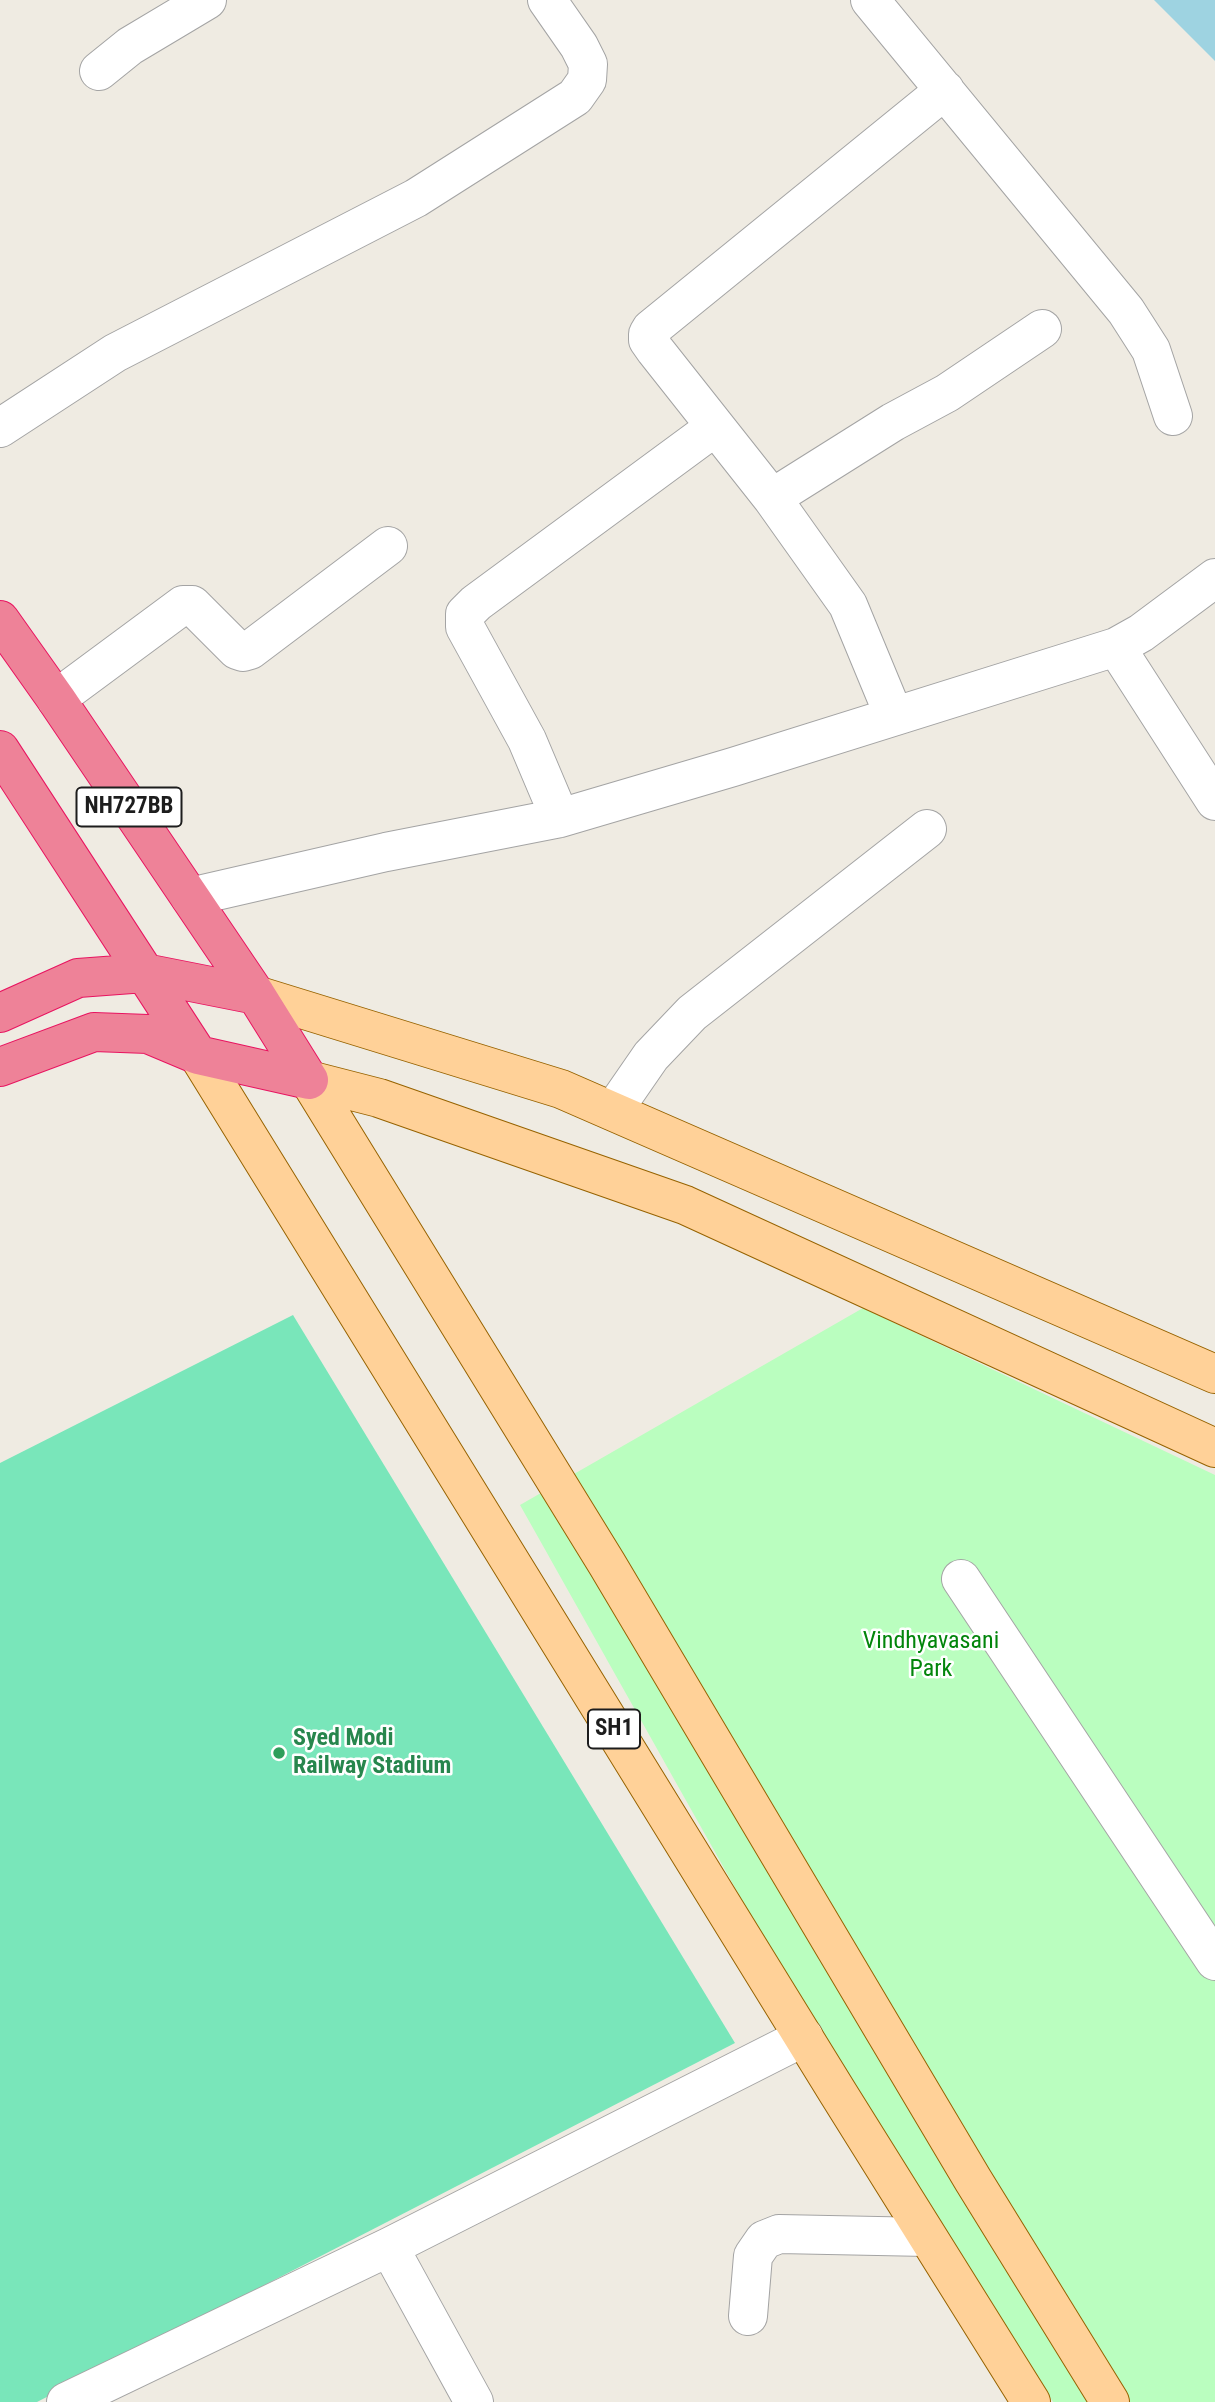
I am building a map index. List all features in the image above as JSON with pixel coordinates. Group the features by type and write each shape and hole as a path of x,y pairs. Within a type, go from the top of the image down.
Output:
{"highway":[{"name":"NH727BB","path":"0,620 256,995 309,1080"},
{"name":"NH727BB","path":"0,750 198,1055"},
{"path":"0,1013 78,978 145,972 256,995"},
{"path":"0,1067 94,1032 148,1034 198,1055 309,1080"}],"main road":[{"path":"256,995 561,1089 1215,1374"},
{"name":"SH1","path":"198,1055 1031,2402"},
{"path":"309,1080 379,1098 685,1205 1215,1448"},
{"path":"309,1080 607,1564 966,2169 1110,2402"}],"street":[{"path":"99,71 130,46 207,0"},
{"path":"0,428 115,353 415,198 575,97 587,80 588,64 579,46 547,0"},
{"path":"870,0 1126,311 1151,350 1173,416"},
{"path":"894,716 848,605 772,498 655,351 648,340 648,334 945,90"},
{"path":"772,498 893,422 947,393 1042,329"},
{"path":"559,818 527,740 465,627 465,614 476,603 715,427"},
{"path":"56,699 183,605 192,605 237,650 250,650 388,546"},
{"path":"190,897 386,852 559,818 1116,648 1141,633 1215,578"},
{"path":"1116,648 1215,801"},
{"path":"613,1111 651,1056 692,1013 927,829"},
{"path":"961,1579 1215,1961"},
{"path":"66,2402 389,2246 804,2037"},
{"path":"748,2316 753,2256 764,2240 779,2234 927,2237"},
{"path":"389,2246 474,2402"}],"green space":[{"name":"Vindhyavasani Park","path":"863,1308 1215,1475 1215,2402 1053,2402 815,2030 520,1505"},
{"name":"Syed Modi Railway Stadium","path":"293,1315 735,2043 37,2402 0,2402 0,1463"}],"water":[{"path":"1154,0 1215,0 1215,61"}],"place":[{"name":"Syed Modi Railway Stadium","path":"279,1753"}]}
